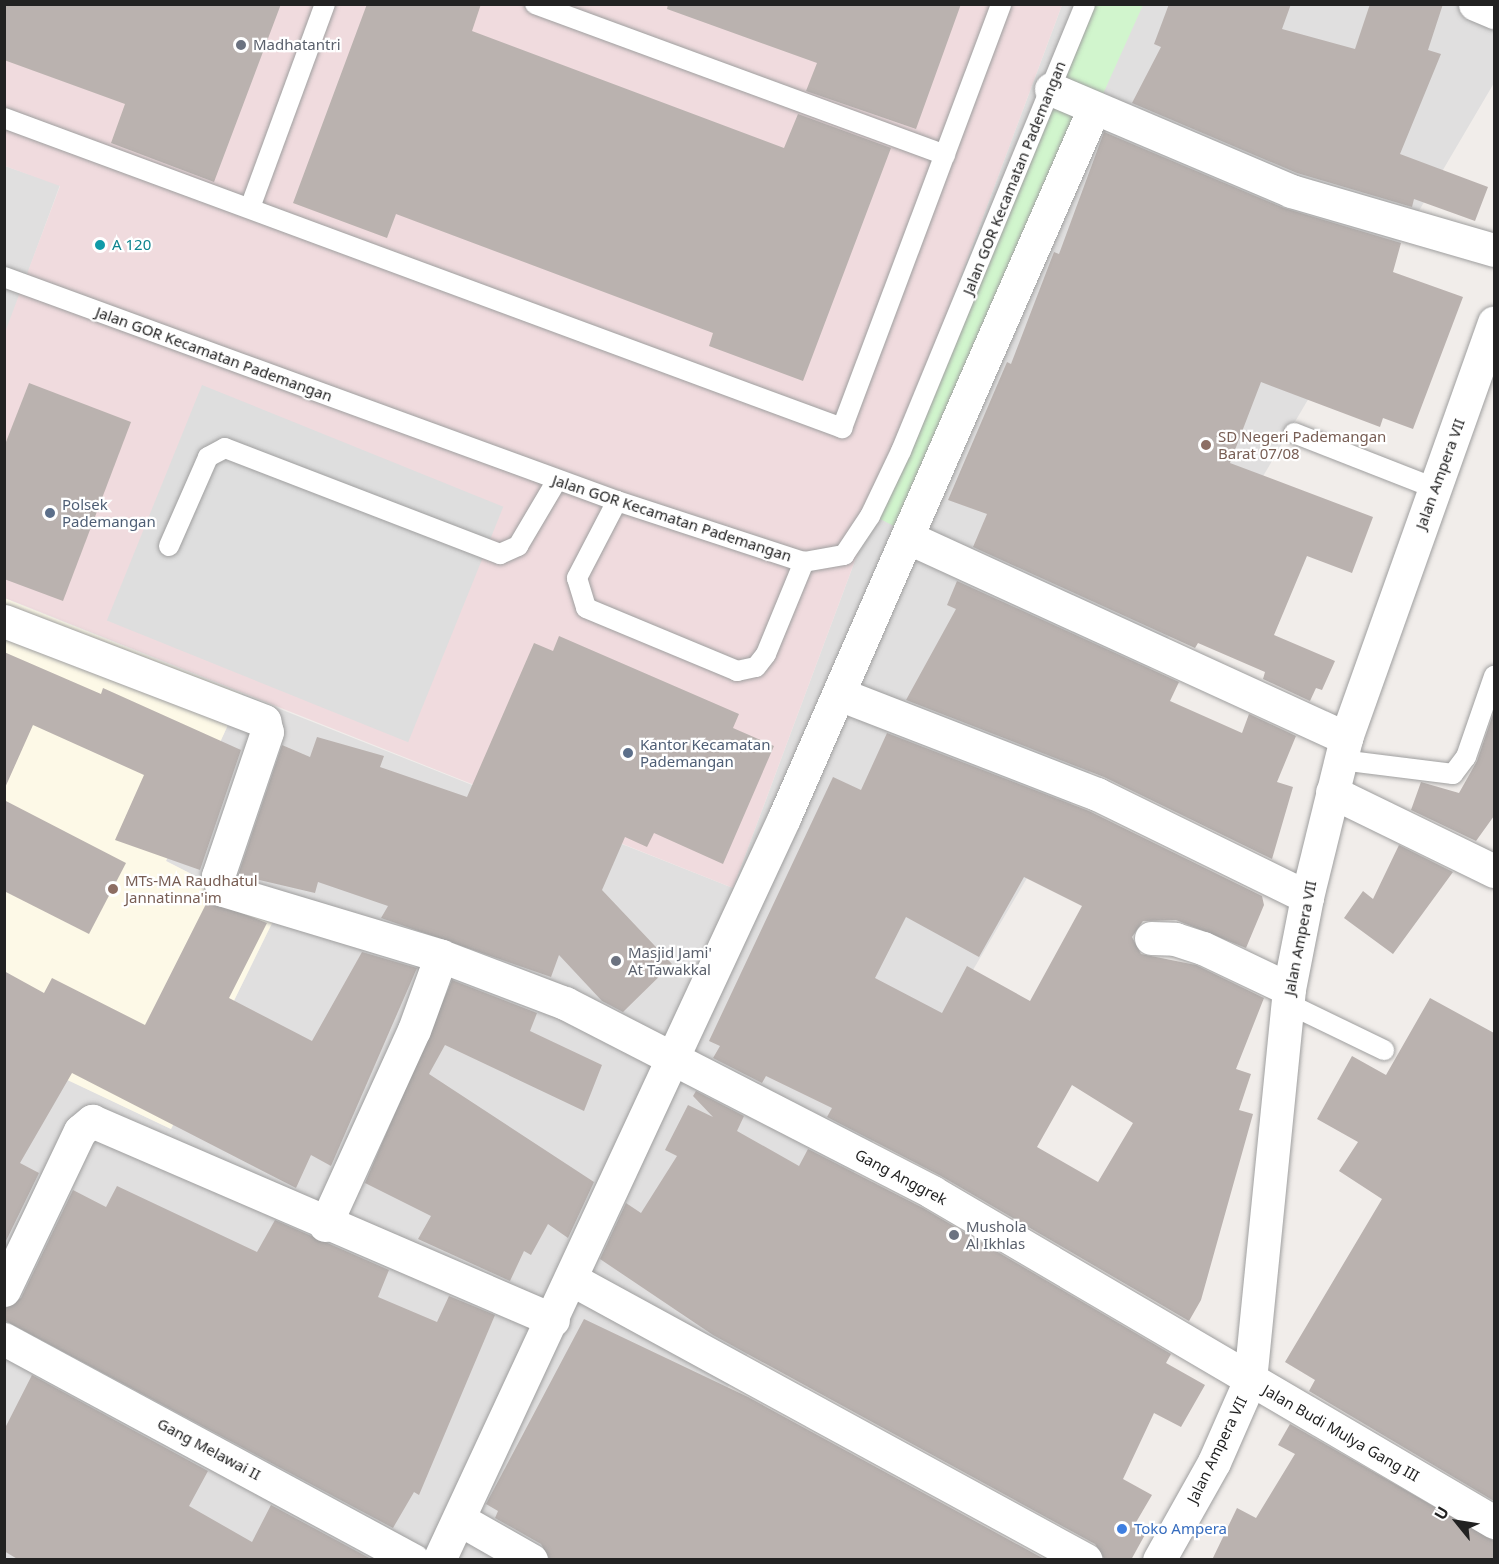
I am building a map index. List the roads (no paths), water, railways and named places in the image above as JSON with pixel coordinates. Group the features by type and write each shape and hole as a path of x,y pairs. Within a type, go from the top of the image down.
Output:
{"street":[{"path":"1475,4 1494,12"},
{"path":"439,1560 573,1280 672,1056 909,538 1072,99 1291,191 1494,250"},
{"name":"Jalan Ampera VII","path":"1159,1560 1214,1462 1250,1380 1288,996 1307,897 1343,749 1434,488 1491,341"},
{"path":"909,538 1343,749"},
{"name":"Gang Anggrek","path":"4,621 264,721 267,732 218,876 223,890 517,981 672,1056 932,1192 1250,1380"},
{"path":"839,694 1097,795 1307,897"},
{"path":"1332,792 1494,871"},
{"path":"1151,939 1175,939 1203,948 1288,996"},
{"path":"325,1225 414,1030 441,956"},
{"path":"4,1290 80,1131 92,1121 325,1225 554,1320"},
{"path":"573,1280 1086,1560"},
{"name":"Gang Melawai II","path":"4,1339 413,1560"},
{"name":"Jalan Budi Mulya Gang III","path":"1250,1380 1494,1522"},
{"path":"459,1519 531,1560"}],"lane":[{"path":"251,205 325,4"},
{"path":"535,4 945,155"},
{"path":"4,117 251,205 842,428 1001,4"},
{"name":"Jalan GOR Kecamatan Pademangan","path":"4,277 617,501 804,562 844,555 870,516 1072,99 1085,4"},
{"path":"1294,433 1434,488"},
{"path":"169,546 208,457 225,448 500,554 518,546 557,480"},
{"path":"617,501 577,578 586,608 737,671 756,667 766,654 804,562"},
{"path":"1343,749 1453,774 1466,757 1494,676"},
{"path":"1288,996 1384,1050"}],"place":[{"name":"Madhatantri","path":"241,45"},
{"name":"A 120","path":"100,245"},
{"name":"SD Negeri Pademangan Barat 07/08","path":"1206,445"},
{"name":"Polsek Pademangan","path":"50,513"},
{"name":"Kantor Kecamatan Pademangan","path":"628,753"},
{"name":"MTs-MA Raudhatul Jannatinna'im","path":"113,889"},
{"name":"Masjid Jami' At Tawakkal","path":"616,961"},
{"name":"Mushola Al Ikhlas","path":"954,1235"},
{"name":"Toko Ampera","path":"1122,1529"}]}
